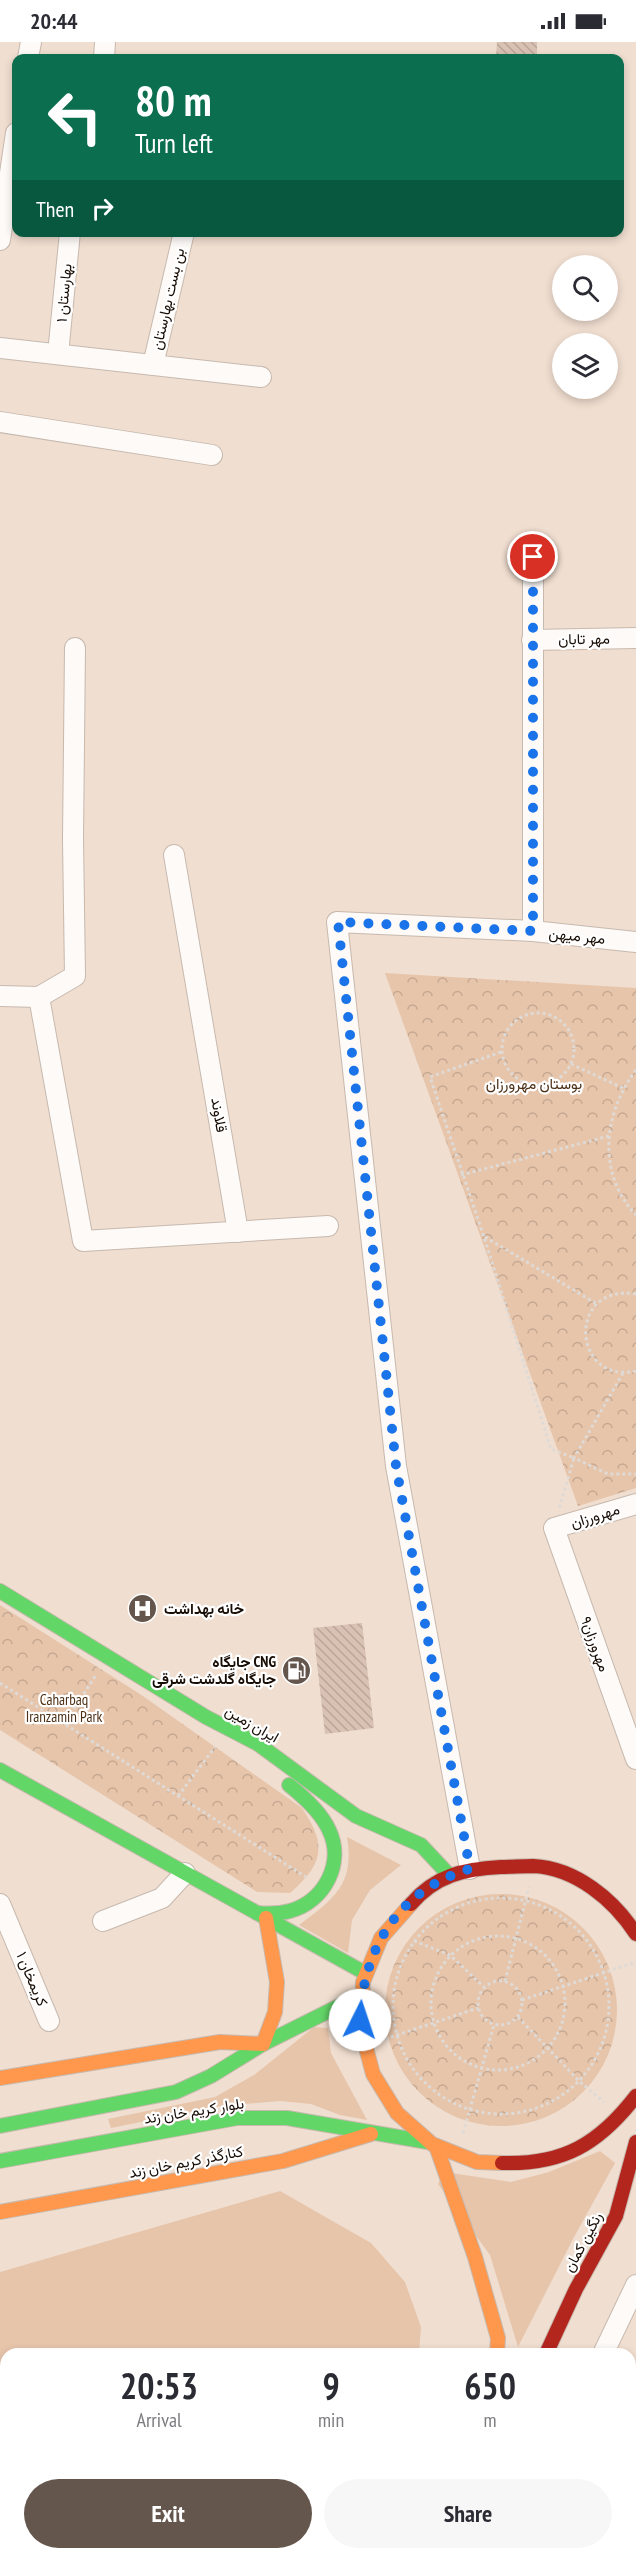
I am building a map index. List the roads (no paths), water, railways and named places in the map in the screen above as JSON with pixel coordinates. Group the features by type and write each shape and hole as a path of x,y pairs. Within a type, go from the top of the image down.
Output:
{"main road":[{"name":"ایران زمین","path":"0,1591 206,1717 258,1743 356,1816 421,1845 449,1875"},
{"path":"206,1717 310,1802 332,1836 334,1866 325,1890 309,1904 291,1912 261,1916"},
{"path":"0,1770 365,1973"},
{"path":"636,1913 607,1900 566,1875 535,1866 470,1869 449,1875 402,1909 386,1928 365,1973 360,2020 363,2046 376,2084 386,2100 406,2123 433,2144 455,2156 484,2163 514,2166 544,2162 573,2152 590,2142 621,2117 636,2096"},
{"path":"607,1900 636,1934"},
{"path":"0,2078 220,2042 263,2044 275,2012 277,1982 261,1916"},
{"name":"بلوار کریم خان زند","path":"0,2126 176,2092 211,2076 263,2044 361,1995"},
{"name":"بلوار کریم خان زند","path":"0,2161 237,2118 287,2118 433,2144"},
{"name":"کنارگذر کریم خان زند","path":"0,2212 283,2161 375,2133"},
{"name":"رنگین کمان","path":"549,2348 576,2289 616,2216 636,2142"},
{"path":"433,2144 475,2257 498,2338 497,2348"}],"street":[{"path":"0,240 12,160"},
{"name":"بهارستان ۱","path":"58,354 70,237"},
{"name":"بن بست بهارستان","path":"153,365 183,237"},
{"path":"0,348 261,377"},
{"path":"0,422 212,455"},
{"path":"533,557 533,931"},
{"name":"مهر تابان","path":"532,640 636,638"},
{"path":"0,996 39,997 75,976 73,839 75,648"},
{"name":"قلاوند","path":"174,855 238,1232"},
{"name":"مهر میهن","path":"470,1869 396,1466 338,922 533,931 636,942"},
{"path":"39,997 83,1241 328,1226"},
{"name":"مهرورزان","path":"554,1528 636,1504"},
{"name":"مهرورزان۹","path":"554,1528 636,1759"},
{"path":"103,1921 162,1898 185,1873"},
{"name":"کریمخان ۱","path":"0,1904 49,2021"},
{"path":"606,2348 636,2285"}],"place":[{"name":"خانه بهداشت","path":"143,1609"},
{"name":"جایگاه CNG جایگاه گلدشت شرقی","path":"297,1671"}],"park label":[{"name":"بوستان مهرورزان","path":"534,1084"},
{"name":"Caharbaq Iranzamin Park","path":"64,1708"}]}
